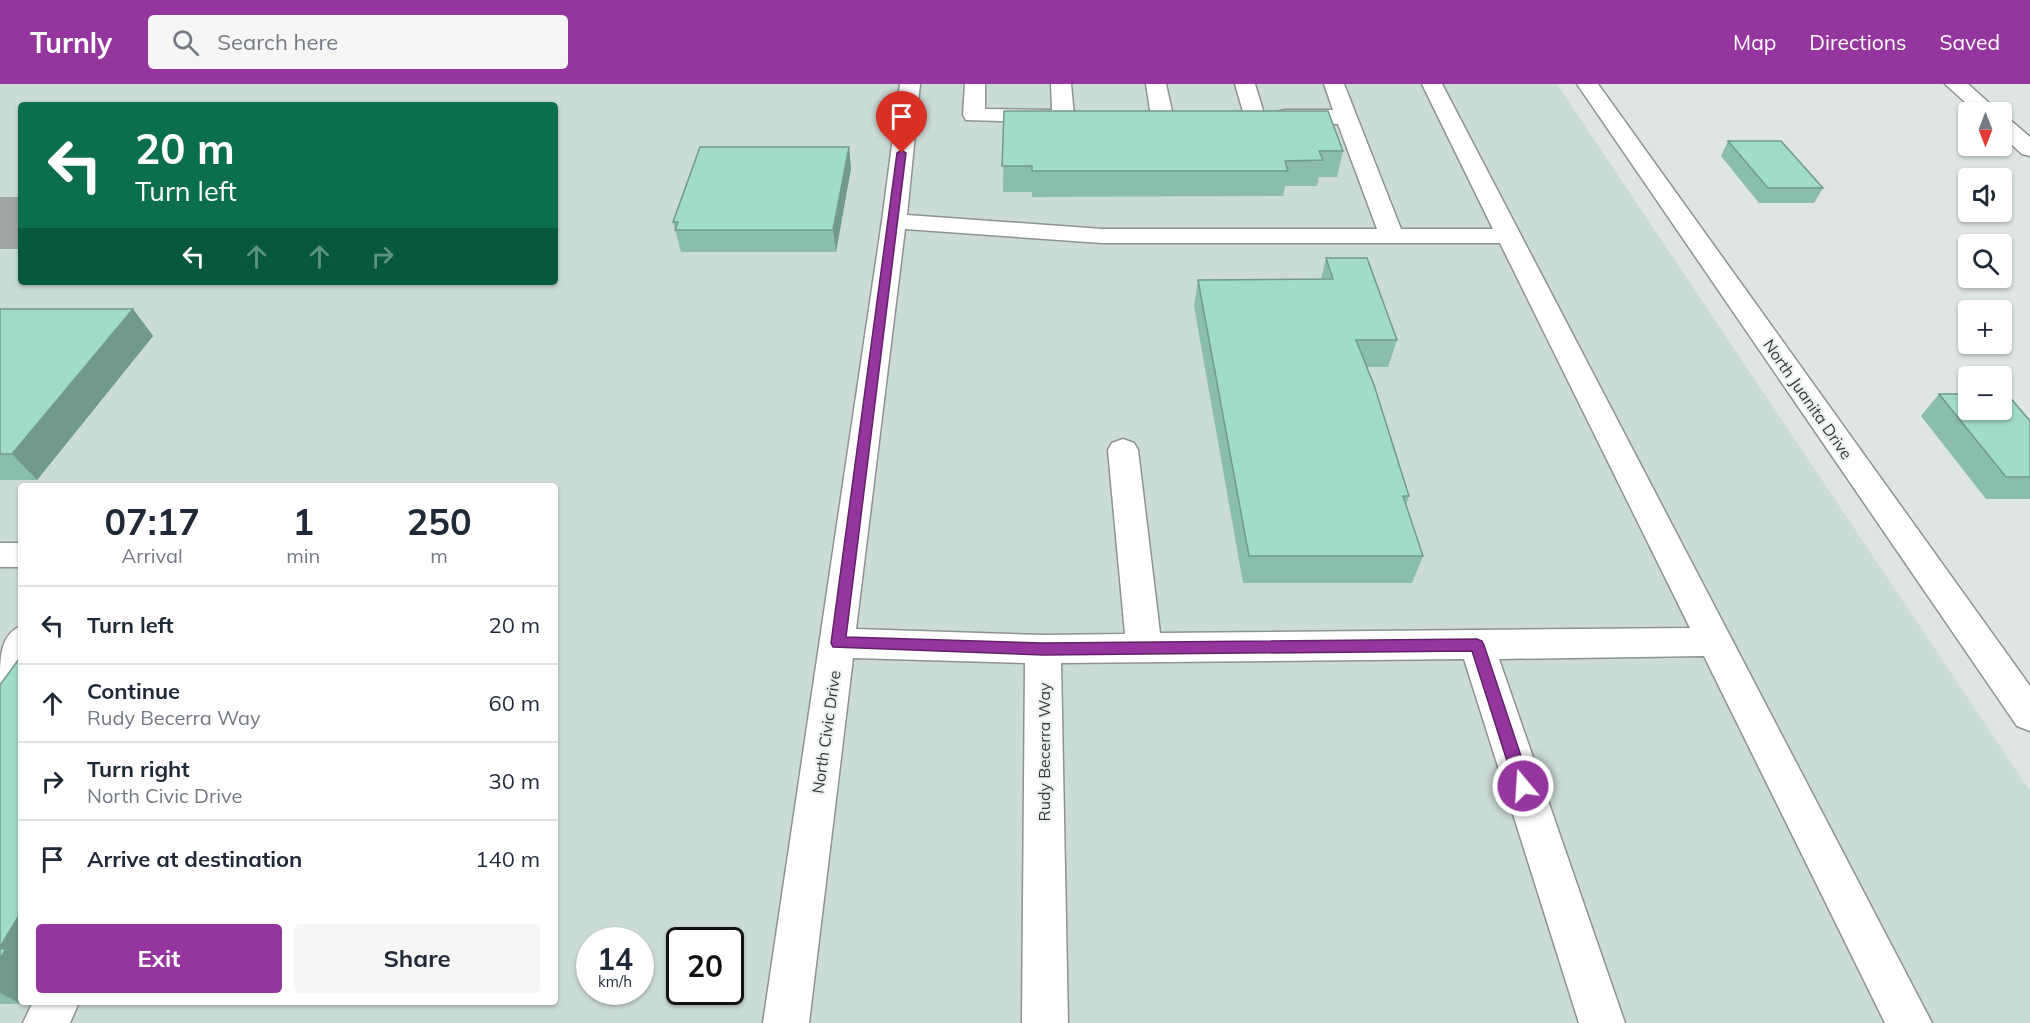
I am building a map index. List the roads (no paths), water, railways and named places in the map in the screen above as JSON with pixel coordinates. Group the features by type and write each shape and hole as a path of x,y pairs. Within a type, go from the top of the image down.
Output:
{"street":[{"name":"North Civic Drive","path":"786,1023 894,221 910,84"},
{"path":"975,84 974,115 1085,116"},
{"path":"1061,84 1063,116"},
{"path":"1156,84 1162,116"},
{"path":"1245,84 1254,117"},
{"path":"1334,84 1392,237"},
{"path":"1432,84 1909,1023"},
{"name":"North Juanita Drive","path":"1587,84 2030,715"},
{"path":"1955,84 1976,102"},
{"path":"1140,116 1185,116"},
{"path":"1231,117 1346,117"},
{"path":"2012,133 2030,149"},
{"path":"894,221 1102,236 1509,237"},
{"path":"1123,450 1144,648"},
{"path":"0,555 18,555"},
{"path":"838,643 1043,649 1715,642"},
{"path":"0,668 18,644"},
{"path":"1477,645 1602,1023"},
{"name":"Rudy Becerra Way","path":"1043,649 1045,1023"},
{"path":"46,1023 55,1005"}]}
